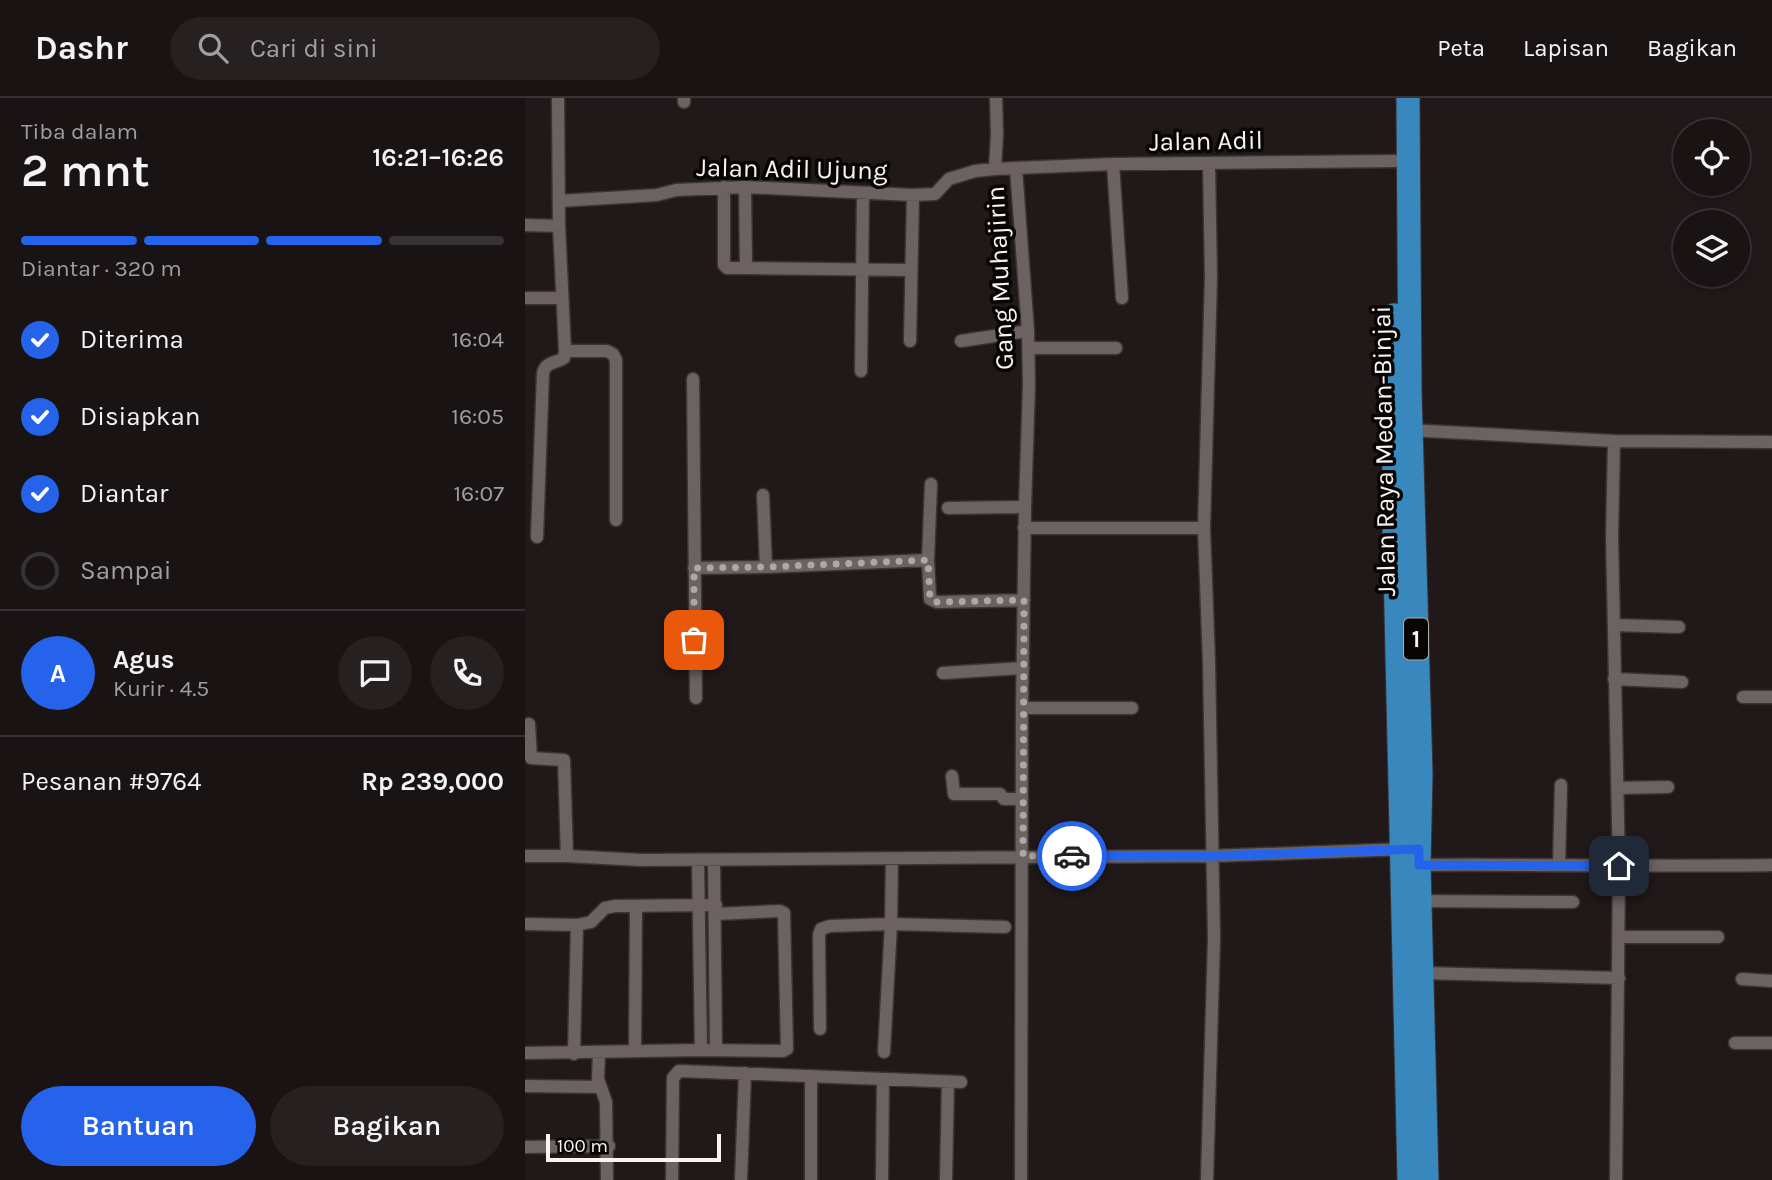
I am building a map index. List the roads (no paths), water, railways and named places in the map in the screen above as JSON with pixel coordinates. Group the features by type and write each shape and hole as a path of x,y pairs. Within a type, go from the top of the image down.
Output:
{"highway":[{"name":"Jalan Raya Medan-Binjai","path":"1394,98 1404,539 1420,774 1413,854 1409,1180"},
{"name":"Jalan Raya Medan-Binjai","path":"1403,430 1408,98"},
{"name":"Jalan Raya Medan-Binjai","path":"1413,854 1421,901 1427,1180"}],"street":[{"path":"537,537 543,373 548,363 564,358 565,352 559,226 558,98"},
{"name":"Gang Muhajirin","path":"995,169 996,98"},
{"name":"Jalan Adil","path":"1016,168 1395,160"},
{"path":"1113,164 1122,298"},
{"path":"1206,1180 1214,938 1204,528 1211,277 1209,164"},
{"name":"Jalan Adil Ujung","path":"559,201 657,195 675,190 724,187 863,194 935,194 949,179 975,171 1016,168"},
{"name":"Gang Muhajirin","path":"1016,168 1028,331 1029,385 1022,708 1021,1180"},
{"path":"724,187 724,265 727,268 911,270"},
{"path":"745,187 746,268"},
{"path":"861,370 863,194"},
{"path":"910,341 913,195"},
{"path":"525,225 559,226"},
{"path":"525,298 562,298"},
{"path":"961,341 1028,331"},
{"path":"1028,348 1117,348"},
{"path":"565,352 607,351 613,354 616,360 616,520"},
{"path":"693,379 696,698"},
{"path":"1403,430 1614,441 1772,442"},
{"path":"1614,441 1612,537 1619,866 1616,1180"},
{"path":"930,484 930,599 937,602 1024,600"},
{"path":"763,495 766,567"},
{"path":"948,508 1025,507"},
{"path":"1024,528 1204,528"},
{"path":"694,568 928,560"},
{"path":"1614,625 1679,627"},
{"path":"943,673 1023,668"},
{"path":"1615,679 1682,682"},
{"path":"1743,697 1772,697"},
{"path":"1022,708 1132,708"},
{"path":"529,724 531,758 564,760 567,856"},
{"path":"952,776 954,794 1000,794 1004,799 1022,799"},
{"path":"1559,864 1561,785"},
{"path":"1618,788 1668,787"},
{"path":"525,856 714,860 1413,854 1619,866 1772,865"},
{"path":"884,1052 892,858"},
{"path":"698,860 701,1050"},
{"path":"714,860 716,1050"},
{"path":"1421,901 1573,902"},
{"path":"525,923 577,925 596,919 605,908 636,906 700,905 716,909 780,911 784,913 787,1045 787,1049 783,1051 635,1050 573,1054 525,1053"},
{"path":"635,1050 636,906"},
{"path":"820,1029 821,929 830,926 891,924 1005,927"},
{"path":"573,1054 577,925"},
{"path":"1619,937 1718,937"},
{"path":"1423,974 1619,978"},
{"path":"1742,979 1772,981"},
{"path":"1735,1043 1772,1044"},
{"path":"599,1053 599,1087 606,1102 607,1180"},
{"path":"672,1180 675,1074 683,1071 955,1082 946,1180"},
{"path":"741,1180 745,1073"},
{"path":"811,1076 811,1180"},
{"path":"882,1180 883,1079"},
{"path":"525,1086 599,1087"},
{"path":"525,1147 608,1146"}]}
